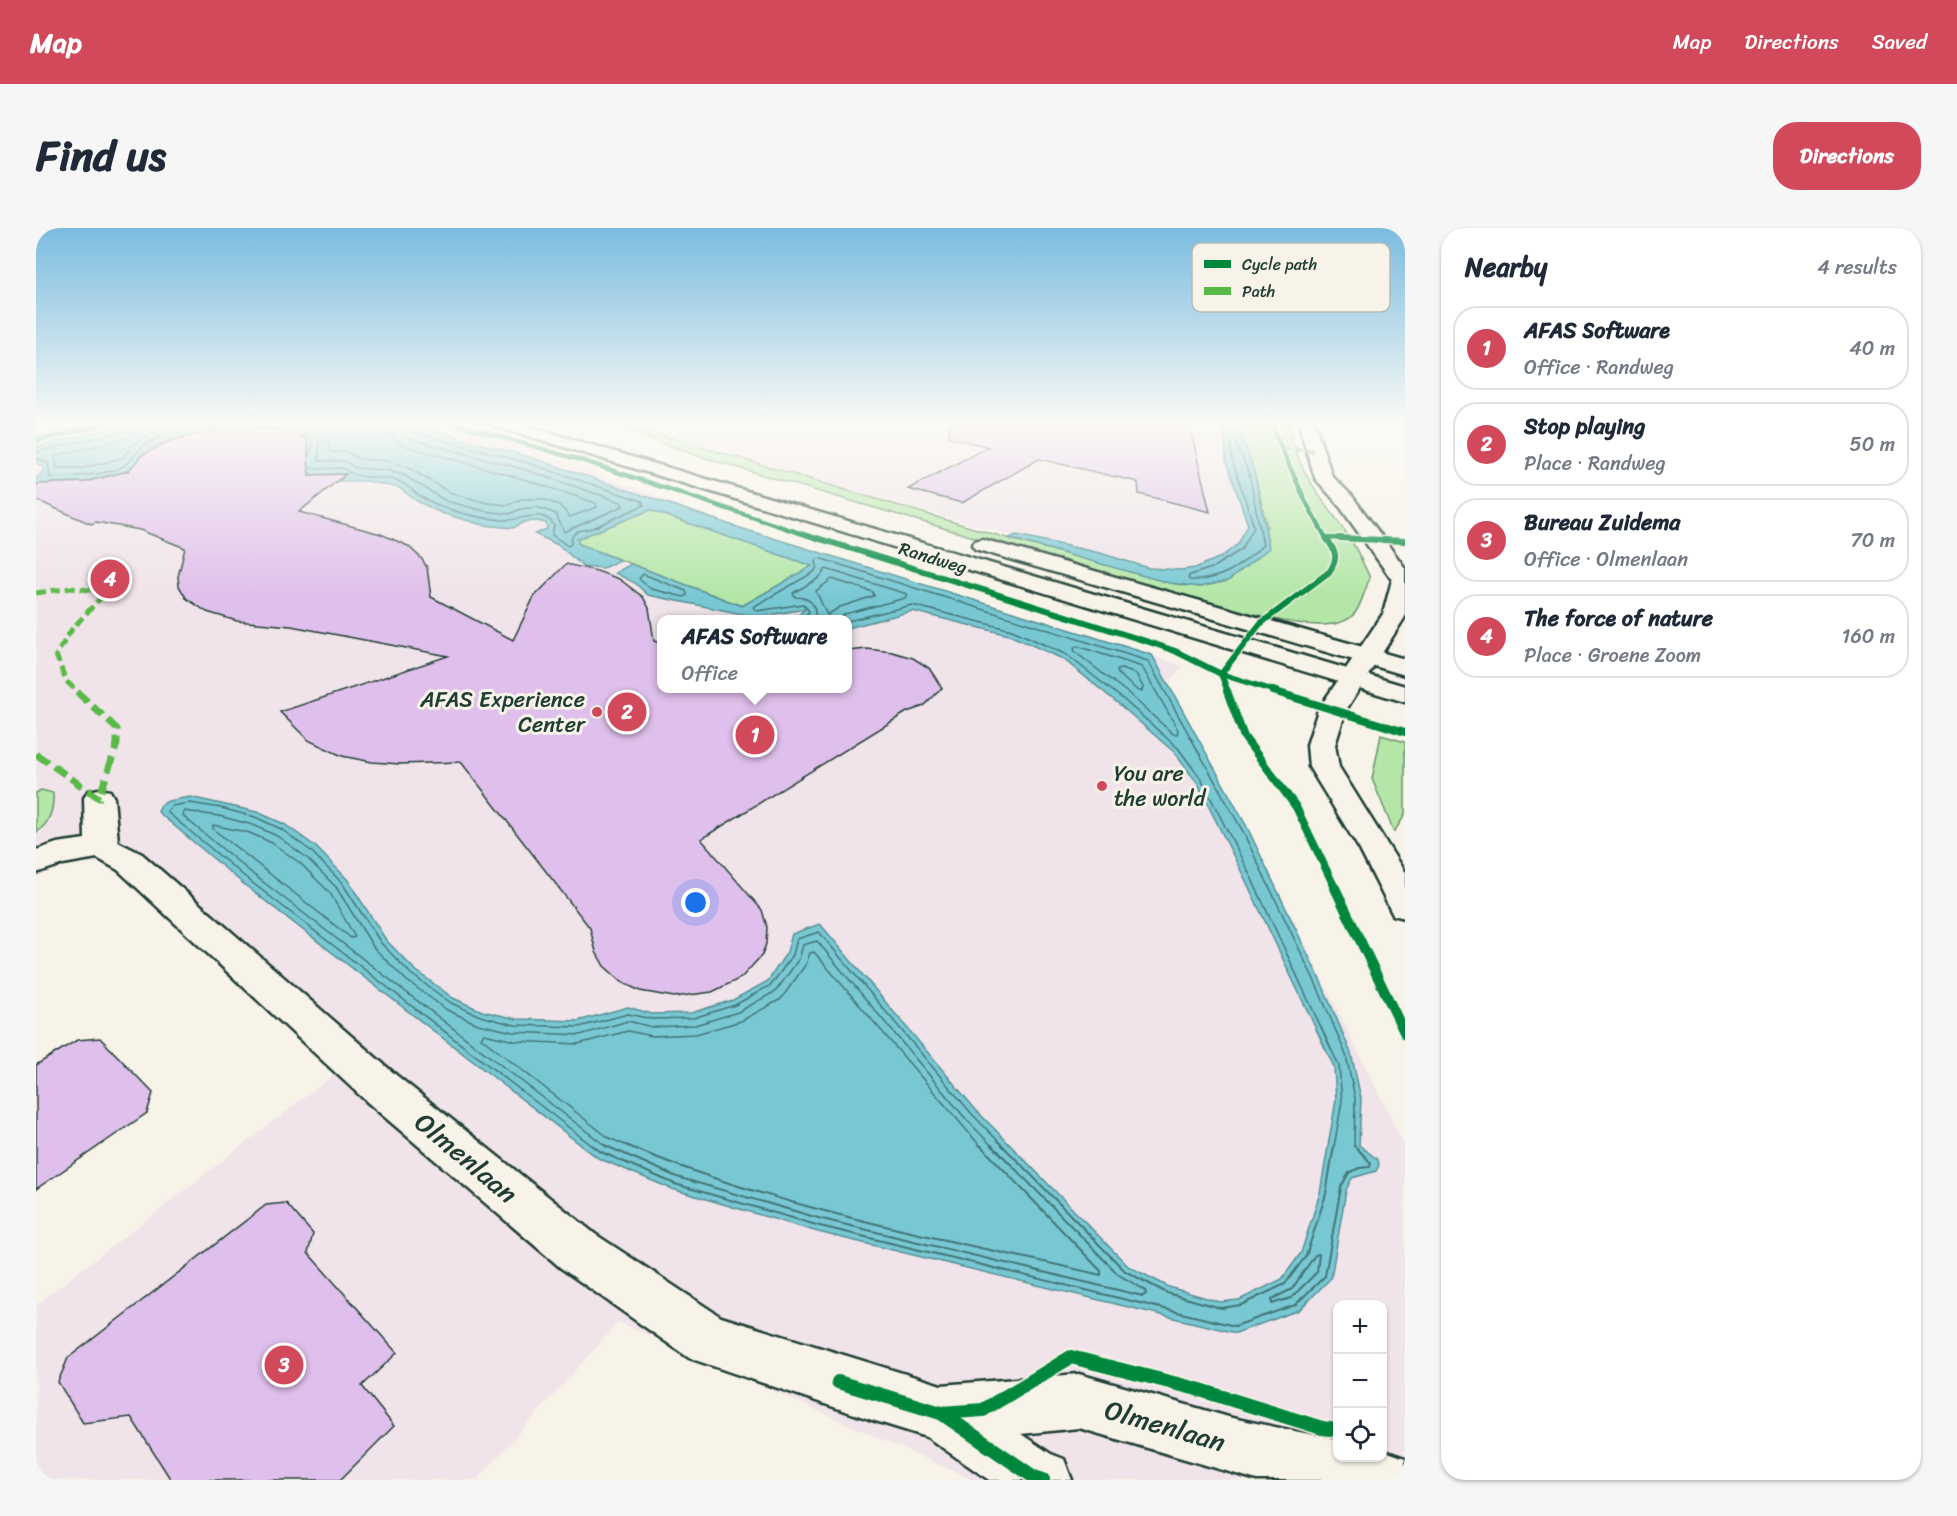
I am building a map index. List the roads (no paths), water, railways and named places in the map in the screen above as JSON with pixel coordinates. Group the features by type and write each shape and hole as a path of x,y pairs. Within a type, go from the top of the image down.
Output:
{"main road":[{"name":"Randweg","path":"702,480 1361,668 1405,667"},
{"path":"758,480 791,490"},
{"path":"1326,480 1345,500 1403,580 1395,614 1332,710 1321,746 1324,767 1376,850 1405,906"},
{"name":"Randweg","path":"961,539 1361,668 1405,694"},
{"path":"36,862 57,854 102,847 99,798"},
{"name":"Olmenlaan","path":"102,847 130,862 381,1088 578,1251 698,1332 708,1338 869,1392 941,1413 1034,1477 1043,1480"},
{"name":"Olmenlaan","path":"941,1413 1079,1401 1232,1446 1387,1480"}],"water":[{"path":"36,480 91,480 51,483 36,491"},
{"path":"599,480 734,526 1152,655 1247,827 1322,984 1351,1053 1361,1098 1359,1145 1378,1160 1379,1165 1376,1171 1352,1178 1346,1190 1331,1278 1299,1310 1236,1333 818,1232 672,1189 598,1158 246,886 158,812 161,805 168,801 190,797 257,812 284,824 315,846 347,879 386,940 414,969 453,998 482,1011 517,1019 578,1021 628,1007 652,1014 691,1013 733,1000 768,981 787,952 792,934 820,924 976,1110 1128,1266 1169,1287 1220,1302 1239,1300 1282,1279 1301,1253 1320,1193 1336,1100 1334,1067 1245,879 1197,783 1174,752 1063,659 1009,635 912,611 852,627 852,615 798,615 805,609 769,615 747,615 648,595 635,583 615,573 631,564 742,606 812,566 650,510 577,539 579,544 620,560 603,568 583,566 558,545 535,534 547,529 546,523 524,522 513,528 483,525 441,513 417,501 399,488 368,481 340,481"},
{"path":"1233,480 1256,480 1269,548 1228,581 1200,587 1169,583 1009,538 1017,535 1100,553 1149,568 1181,570 1195,568 1221,557 1238,544 1248,525"}],"place":[{"name":"The force of nature","path":"110,579"},
{"name":"AFAS Experience Center","path":"597,712"},
{"name":"Stop playing","path":"627,712"},
{"name":"AFAS Software","path":"755,735"},
{"name":"You are the world","path":"1102,786"},
{"name":"Bureau Zuidema","path":"284,1365"}]}
